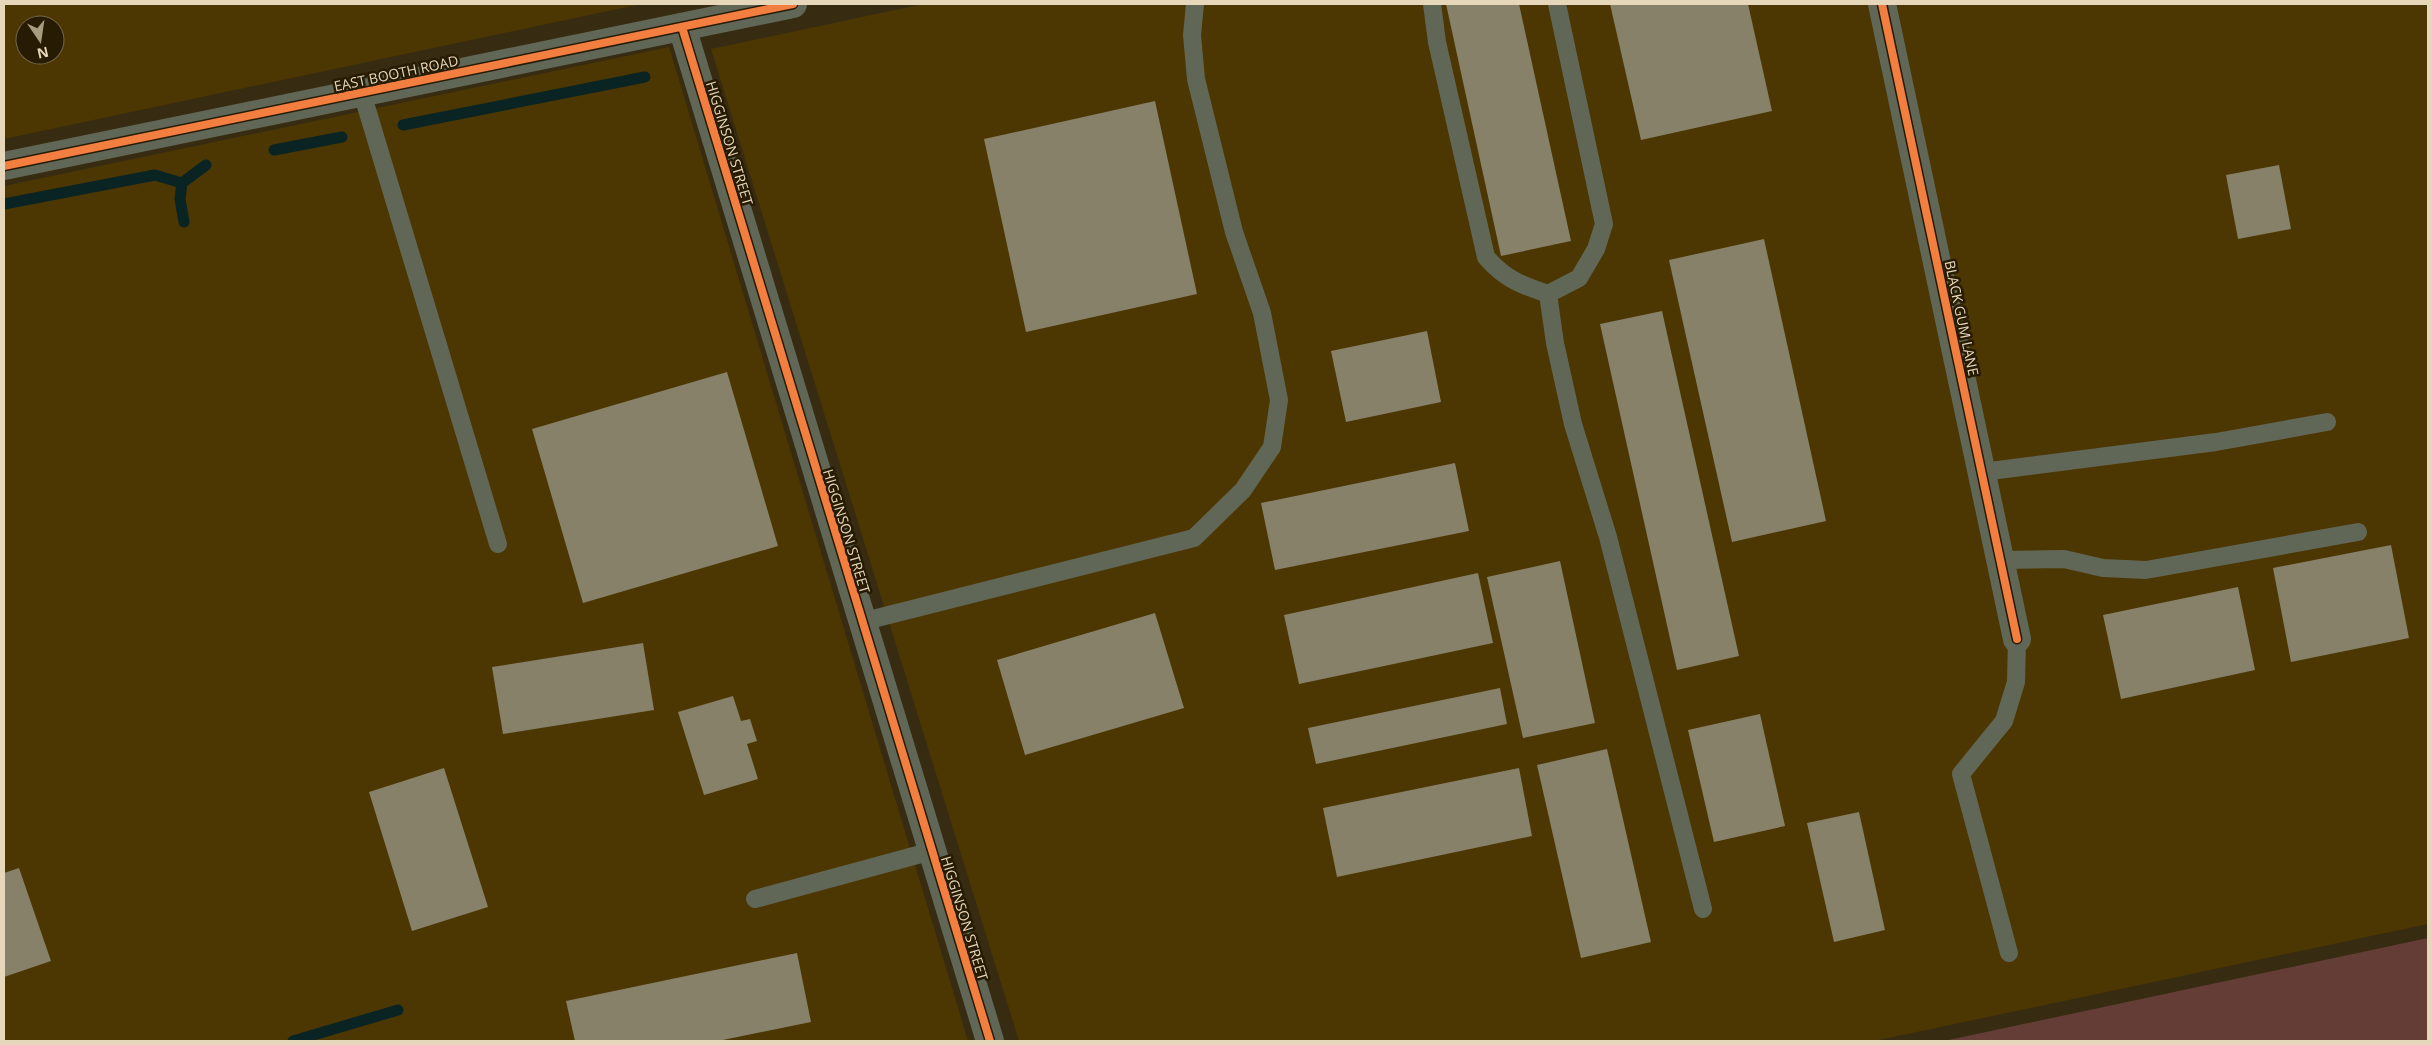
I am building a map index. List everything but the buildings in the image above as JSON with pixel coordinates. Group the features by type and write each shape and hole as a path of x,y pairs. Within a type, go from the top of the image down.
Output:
{"street":[{"name":"EAST BOOTH ROAD","path":"4,166 794,4"},
{"name":"BLACK GUM LANE","path":"1882,4 2016,638"},
{"name":"HIGGINSON STREET","path":"682,27 861,622 990,1041"}],"lane":[{"path":"861,622 1194,538 1243,490 1272,447 1279,400 1262,313 1234,232 1196,79 1192,35 1195,4"},
{"path":"1432,4 1437,42 1486,257 1499,272 1520,284 1548,294 1579,278 1596,249 1604,224 1557,4"},
{"path":"362,93 498,544"},
{"path":"1548,294 1555,343 1573,424 1608,536 1703,909"},
{"path":"1982,472 2216,442 2327,422"},
{"path":"2000,560 2064,559 2103,568 2146,570 2358,532"},
{"path":"2009,953 1961,774 2004,721 2016,682 2016,638"},
{"path":"755,899 932,852"}],"shaded area":[{"path":"4,4 641,4 4,139"},
{"path":"923,4 2428,4 2428,924 1874,1041 1019,1041 711,49"},
{"path":"669,47 968,1041 4,1041 4,186"},
{"path":"2428,938 2428,1041 1944,1041"}],"waterway":[{"path":"403,125 645,77"},
{"path":"274,150 342,137"},
{"path":"4,204 155,175 182,183 206,165"},
{"path":"182,183 180,199 184,222"},
{"path":"293,1041 398,1010"}],"cycle path":[{"path":"4,166 793,4"},
{"path":"1882,4 2017,639"},
{"path":"682,27 990,1041"}]}
